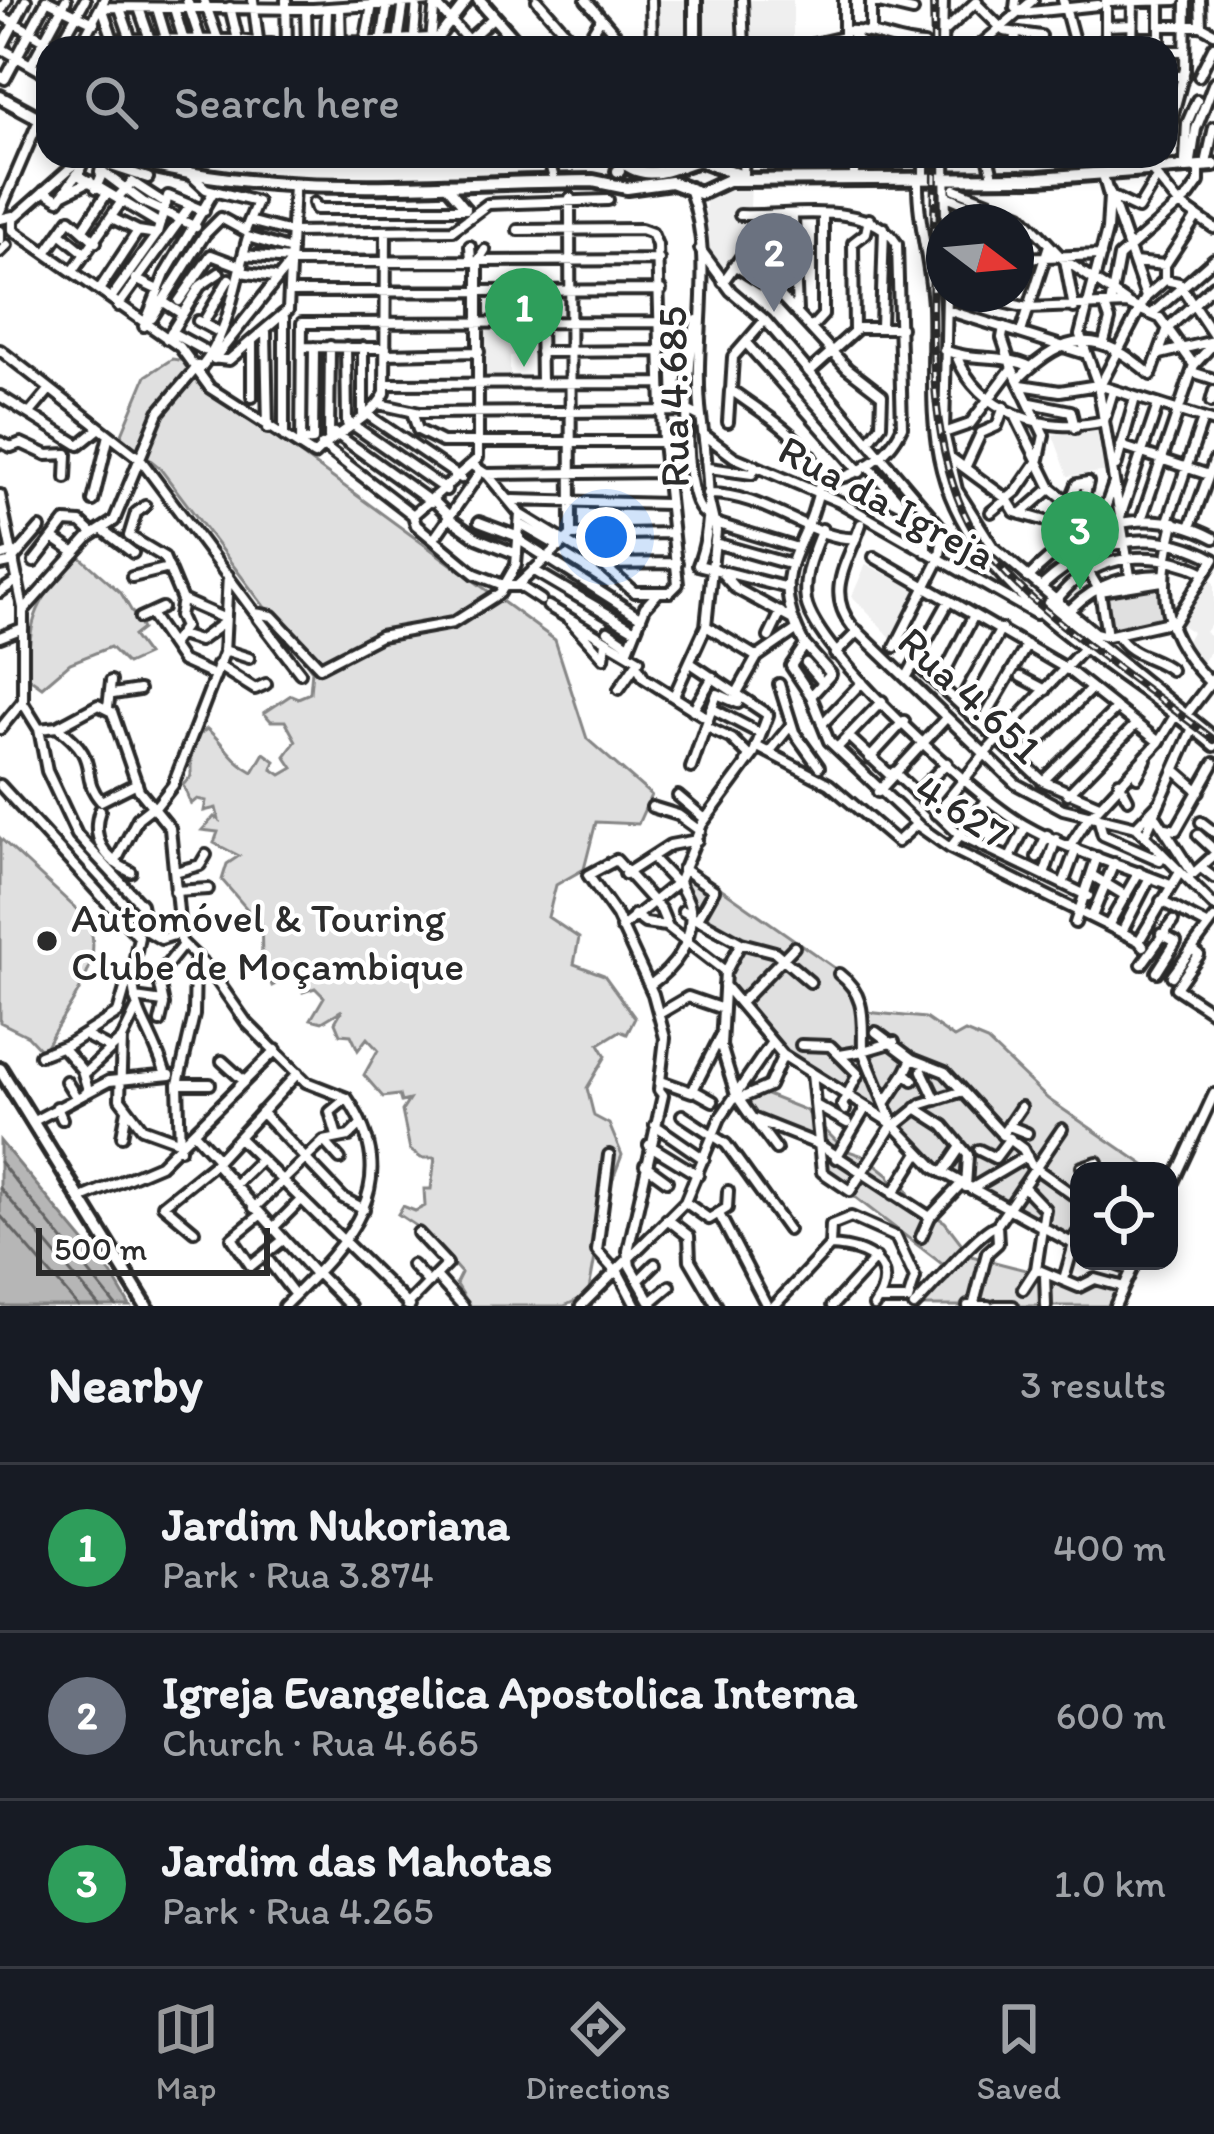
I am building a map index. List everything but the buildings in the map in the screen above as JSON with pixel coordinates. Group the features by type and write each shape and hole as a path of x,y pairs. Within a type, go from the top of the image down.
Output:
{"main road":[{"path":"479,0 510,36"},
{"path":"698,0 698,36"},
{"path":"1,103 36,120"},
{"path":"166,168 190,174 369,183 623,171 657,174 670,168"},
{"path":"193,168 292,180 490,182 623,171 688,189 743,180 1074,168"},
{"path":"686,168 688,189"},
{"path":"711,168 711,188"},
{"path":"726,168 739,174 921,176"},
{"path":"945,176 1068,168"},
{"path":"0,1073 137,1306"},
{"path":"0,1073 146,1306"}],"street":[{"path":"7,0 0,13 37,36"},
{"path":"26,0 0,49 36,67"},
{"path":"2,78 47,0 64,4 94,23"},
{"path":"65,36 85,0"},
{"path":"437,36 467,0"},
{"path":"537,0 570,36"},
{"path":"586,0 617,36"},
{"path":"651,0 652,36"},
{"path":"742,0 744,36"},
{"path":"844,0 846,36"},
{"path":"871,30 871,0 913,11"},
{"path":"943,0 944,36"},
{"path":"942,36 943,0"},
{"path":"991,36 1016,5 1033,0"},
{"path":"1132,36 1133,0"},
{"path":"1160,0 1161,36"},
{"path":"1178,97 1184,76 1183,0"},
{"path":"103,3 120,8 205,3 327,9 386,1 436,2 459,36"},
{"path":"383,36 386,1"},
{"path":"399,36 404,1"},
{"path":"414,36 417,1"},
{"path":"1016,5 1200,1 1201,26"},
{"path":"431,36 436,2"},
{"path":"945,31 977,2 1000,28 1041,36"},
{"path":"1103,2 1106,36"},
{"path":"86,36 103,3"},
{"path":"103,3 113,36"},
{"path":"205,3 216,36"},
{"path":"1063,3 1073,36"},
{"path":"46,36 64,4"},
{"path":"188,4 199,36"},
{"path":"228,4 238,36"},
{"path":"254,4 258,36"},
{"path":"286,4 286,36"},
{"path":"342,36 349,5"},
{"path":"366,36 372,5"},
{"path":"120,8 131,36"},
{"path":"139,8 149,36"},
{"path":"157,8 165,36"},
{"path":"174,8 183,36"},
{"path":"306,9 307,36"},
{"path":"326,36 327,9"},
{"path":"474,36 494,17"},
{"path":"589,36 601,18"},
{"path":"1106,26 1132,25"},
{"path":"1160,26 1201,26 1214,33"},
{"path":"850,36 871,30 883,36"},
{"path":"502,36 507,32"},
{"path":"1198,76 1214,46"},
{"path":"1178,49 1185,51"},
{"path":"31,65 36,55"},
{"path":"1178,76 1184,76"},
{"path":"1202,162 1196,129 1214,82"},
{"path":"1197,100 1187,123 1202,162"},
{"path":"1104,342 1110,320 1109,286 1119,257 1199,182 1214,128"},
{"path":"14,218 0,215 36,141"},
{"path":"70,168 14,218 13,230 100,286 144,326 209,356 229,360 286,312"},
{"path":"62,195 79,168"},
{"path":"44,191 53,201 95,180 100,168"},
{"path":"83,230 115,197 146,177 118,168"},
{"path":"551,168 553,176"},
{"path":"739,174 741,168"},
{"path":"854,168 854,173"},
{"path":"922,168 918,222 932,296 933,401 942,470 980,548 1047,609 1214,741"},
{"path":"945,168 949,204"},
{"path":"991,168 992,172"},
{"path":"1106,168 1146,297"},
{"path":"1111,194 1137,210 1157,168"},
{"path":"1157,168 1178,203 1214,228"},
{"path":"77,174 132,187 196,227"},
{"path":"152,318 219,220 244,231 256,200 214,191 190,174"},
{"path":"95,180 159,229"},
{"path":"284,436 283,327 290,292 292,180"},
{"path":"440,180 469,212"},
{"path":"488,204 490,182"},
{"name":"Rua 4.685","path":"698,230 711,188"},
{"name":"Rua 4.685","path":"688,189 700,248 701,417 708,467 705,547 698,565 715,570"},
{"path":"144,326 158,290 214,191"},
{"path":"951,192 971,204"},
{"path":"951,192 1018,213 1062,257 1109,286 1126,304"},
{"path":"1079,309 1101,255 1111,194"},
{"path":"114,302 136,279 170,196 204,211"},
{"path":"74,271 112,218 115,197"},
{"path":"566,541 573,443 569,198"},
{"path":"314,203 316,208 341,211 469,212 488,204 608,200"},
{"path":"114,302 191,205"},
{"path":"249,221 290,232 455,230 469,212"},
{"path":"740,215 869,219 897,244 902,427 864,468 848,479 819,487"},
{"path":"1099,386 1146,297 1165,280 1166,265 1197,216"},
{"path":"812,327 823,315 823,217"},
{"path":"112,218 137,231 159,229"},
{"path":"793,218 797,310"},
{"path":"48,250 70,219 96,242"},
{"path":"854,331 853,243 866,233 869,219"},
{"path":"881,328 884,228"},
{"path":"518,230 648,231 656,238 662,290 663,442 676,588 658,593 631,590 602,564 520,519"},
{"path":"0,231 2,246"},
{"path":"100,286 137,231"},
{"path":"169,336 199,368 210,388 314,455 348,423 379,404 386,388 386,231"},
{"path":"723,282 750,242 766,233 793,231"},
{"path":"60,233 86,254"},
{"path":"762,281 773,254 766,233"},
{"path":"219,332 201,322 242,269 248,237 291,257"},
{"path":"1034,290 1049,245"},
{"path":"436,536 481,470 478,291 470,246"},
{"path":"700,248 723,282 764,320 942,526 940,560 895,647"},
{"path":"475,261 485,250"},
{"path":"179,301 211,255 274,278"},
{"path":"244,255 386,262 659,260"},
{"path":"1034,257 1101,255"},
{"path":"209,356 232,342 291,257"},
{"path":"1062,257 1079,309 1084,353 1099,386 1130,575"},
{"path":"1153,313 1214,259"},
{"path":"1134,262 1166,265"},
{"path":"206,264 233,280"},
{"path":"734,265 797,310 832,351 884,399 881,425 870,440"},
{"path":"169,336 200,286 218,273"},
{"path":"136,279 158,290"},
{"path":"22,610 117,515 159,412 209,356 233,280"},
{"path":"1141,520 1193,367 1214,340 1210,320 1176,281 1165,280"},
{"path":"1019,382 1060,345 1081,341 1104,342 1150,375 1168,328 1214,285"},
{"path":"290,292 662,290"},
{"path":"162,301 182,314"},
{"path":"1034,308 1126,304 1153,313 1193,367 1214,380"},
{"path":"947,312 947,455 974,523 1044,589 1047,609"},
{"path":"954,312 1084,353"},
{"path":"1021,332 1027,312"},
{"path":"701,313 692,345 689,411 691,489 697,508 705,514"},
{"path":"728,422 733,357 764,320"},
{"path":"540,321 541,382"},
{"path":"283,327 662,322"},
{"path":"302,324 302,443"},
{"path":"991,512 1007,500 1039,459 1044,435 1010,363 1004,327"},
{"path":"809,372 854,331 901,328"},
{"path":"266,332 268,428"},
{"path":"1160,354 1214,340"},
{"path":"251,342 252,397"},
{"path":"747,344 904,506 928,535 926,552"},
{"path":"302,443 313,440 314,346"},
{"path":"330,346 328,439 413,514 416,525 436,536 475,574 506,586 518,585 566,617 628,648 638,659 644,678 694,710 758,734"},
{"path":"302,347 479,352"},
{"path":"346,347 348,423"},
{"path":"363,347 364,413"},
{"path":"0,350 140,459 300,674"},
{"path":"944,350 1031,367"},
{"path":"540,352 661,351"},
{"path":"956,355 967,378 990,398 1038,424 1075,428 1104,421"},
{"path":"944,434 970,424 1010,363"},
{"path":"1019,382 1060,392 1099,386 1214,422"},
{"path":"386,388 661,383"},
{"path":"31,413 50,389"},
{"path":"730,390 795,441 820,472 819,487 789,563 794,624 805,645 831,674 811,696"},
{"path":"1104,421 1113,391"},
{"path":"1211,402 1214,391"},
{"path":"0,396 76,444 87,444 100,428"},
{"path":"1098,528 1136,398"},
{"path":"1030,403 1071,411 1075,428"},
{"path":"379,404 412,412 689,411 701,417"},
{"path":"0,410 4,405 19,407"},
{"path":"1119,521 1158,405"},
{"path":"965,468 982,433 997,426 1004,407"},
{"path":"412,412 418,430 434,440 663,442"},
{"path":"364,413 461,478"},
{"path":"1014,413 1051,488 1068,502"},
{"path":"1063,884 1073,848 1099,805 1213,683 1181,650 1169,620 1162,578 1186,467 1203,419"},
{"path":"348,423 446,490"},
{"path":"970,424 982,433"},
{"path":"93,501 110,435"},
{"name":"Rua da Igreja","path":"706,436 756,466 819,487 940,560 1047,609 1086,646 1214,741"},
{"path":"328,439 432,501 477,538 517,554"},
{"path":"0,442 67,454"},
{"path":"66,478 67,454 76,444"},
{"path":"1121,446 1208,475"},
{"path":"947,455 1022,514 1060,525 1099,589 1112,635 1136,655 1155,658 1172,670"},
{"path":"1190,527 1214,462"},
{"path":"708,467 752,474 756,466"},
{"path":"413,514 461,478 481,470 665,472"},
{"path":"257,615 271,615 308,659 324,668 376,637 453,623 506,586 517,554 520,519 513,500 481,470"},
{"path":"1060,525 1080,480 1089,484 1071,539"},
{"path":"1022,514 1051,488"},
{"path":"870,489 904,506"},
{"path":"674,696 706,626 715,570 714,522 707,494 741,495 838,538 856,538"},
{"path":"1,499 22,610 23,701 39,729 46,771 77,835 141,904 149,932 164,939 177,934"},
{"path":"513,500 667,504"},
{"path":"146,506 136,513 129,537 161,554 182,600 180,634 171,645"},
{"path":"851,508 860,524 886,529"},
{"path":"34,562 68,521 133,553"},
{"path":"1028,578 1071,539 1119,521 1172,522 1214,538"},
{"path":"479,522 519,538 544,559 597,584 640,616"},
{"path":"714,522 794,547"},
{"name":"Rua 4.651","path":"860,524 838,597 858,631 1027,791 1146,833 1190,873 1214,906"},
{"path":"0,561 14,557 40,528"},
{"path":"822,529 805,590 813,623 835,654 987,800 1026,826 1073,848 1170,885"},
{"path":"518,585 566,541 672,533"},
{"path":"0,539 11,534"},
{"path":"53,538 75,554"},
{"path":"1044,589 1077,556 1123,540 1170,540 1214,559 1169,620 1112,635 1090,631 1071,610"},
{"path":"715,542 789,563"},
{"path":"874,556 1067,669 1106,699 1112,711 1159,742"},
{"path":"1047,609 1088,573 1126,558 1166,558 1205,573"},
{"path":"602,564 677,563"},
{"path":"132,577 169,568"},
{"path":"533,570 635,630"},
{"path":"715,570 788,589"},
{"path":"715,570 794,624"},
{"path":"1059,571 1071,584"},
{"path":"116,862 134,824 173,785 224,650 228,574"},
{"path":"1047,609 1071,610 1099,589 1130,575 1162,578"},
{"path":"1099,589 1162,578"},
{"path":"0,592 18,580"},
{"path":"628,648 640,616 658,593"},
{"path":"182,600 222,621"},
{"path":"906,678 949,601"},
{"path":"162,608 145,616 182,661 255,688 266,683"},
{"path":"769,637 781,613"},
{"path":"939,683 974,616"},
{"path":"566,617 604,658 607,636"},
{"path":"180,634 199,641 222,621"},
{"path":"737,691 757,657 794,624"},
{"path":"706,626 757,657"},
{"path":"0,637 23,628"},
{"path":"960,703 1001,629"},
{"path":"835,654 858,631"},
{"name":"4.627","path":"805,645 791,666 822,724 837,748 878,792 916,824 950,848 1088,911 1141,944 1153,917"},
{"path":"981,724 1027,645"},
{"path":"936,814 987,751 1086,646"},
{"path":"224,650 250,658"},
{"path":"806,663 823,683"},
{"path":"915,663 1043,781 1099,805"},
{"path":"621,928 677,882 705,819 756,746 768,711 692,664"},
{"path":"619,689 639,667"},
{"path":"694,710 713,677"},
{"path":"1022,677 1047,691"},
{"path":"108,708 111,681"},
{"path":"822,724 863,681"},
{"path":"779,684 791,725 819,767"},
{"path":"1020,760 1091,689"},
{"path":"113,694 139,690"},
{"path":"691,768 718,693 738,703"},
{"path":"837,748 882,700"},
{"path":"0,729 23,701"},
{"path":"39,729 57,727 95,706 108,708 120,724 136,783 172,833 177,934 183,946 195,962 208,969 246,1022 298,1073 313,1086 347,1098 372,1153 364,1209 346,1242 284,1306"},
{"path":"1043,781 1112,711"},
{"path":"708,718 749,756 743,769"},
{"path":"878,792 946,718"},
{"path":"870,758 904,721"},
{"path":"1067,794 1136,724"},
{"path":"770,751 791,725"},
{"path":"57,727 89,758 99,804 97,836 116,862 133,867 114,907"},
{"path":"1136,827 1159,802 1193,728"},
{"path":"848,736 960,835 1088,896"},
{"path":"756,746 829,784 897,842 916,824"},
{"path":"1138,776 1149,753"},
{"path":"916,794 947,763"},
{"path":"1166,828 1176,830 1214,763"},
{"path":"1175,770 1199,790"},
{"path":"1119,782 1128,799"},
{"path":"99,804 136,783"},
{"path":"0,785 139,938"},
{"path":"678,796 705,819"},
{"path":"950,848 987,800"},
{"path":"1146,833 1157,818 1159,802"},
{"path":"99,804 110,815"},
{"path":"652,807 680,815 699,835"},
{"path":"1093,816 1103,835 1160,860"},
{"path":"1157,818 1190,873"},
{"path":"1201,822 1214,832"},
{"path":"1010,858 1026,826"},
{"path":"625,874 654,860 670,845 699,835"},
{"path":"1157,972 1176,942 1153,917 1170,885 1214,853 1198,835"},
{"path":"1037,857 1051,837"},
{"path":"1044,875 1051,837"},
{"path":"175,872 200,865 206,855"},
{"path":"1088,911 1097,857"},
{"path":"670,1286 652,1304 628,1260 663,1095 665,1038 650,985 588,875 616,860 654,902 668,927 725,972"},
{"path":"650,985 675,966 687,941 690,915 677,882 654,860"},
{"path":"1075,923 1106,884 1114,863"},
{"path":"683,869 714,890 690,915"},
{"path":"1108,923 1139,872"},
{"path":"1190,873 1214,878"},
{"path":"1093,877 1126,896"},
{"path":"1122,932 1150,877"},
{"path":"175,891 208,889"},
{"path":"1161,901 1212,922 1172,976"},
{"path":"634,915 645,923 668,927"},
{"path":"690,915 741,943 784,958 810,982"},
{"path":"1142,964 1166,927"},
{"path":"40,1054 62,1048 118,1013 139,938 149,932"},
{"path":"741,943 734,953 738,958 725,972 719,1008 721,1035 738,1097 776,1149"},
{"path":"160,1022 163,1002 158,976 183,946"},
{"path":"740,1003 794,946"},
{"path":"1192,949 1199,955 1176,988 1214,1013"},
{"path":"179,1145 178,1081 194,1015 195,962"},
{"path":"839,974 864,1009 868,1029 863,1052 894,1125"},
{"path":"129,976 166,1075"},
{"path":"723,984 783,1055 894,1125 918,1154 943,1173 1070,1242"},
{"path":"659,1014 688,997 719,1008"},
{"path":"136,1003 163,1002"},
{"path":"136,1003 122,1039 121,1102 142,1128 179,1145"},
{"path":"875,1032 912,1059 945,1072 960,1092 1007,1133 1028,1163 1070,1190"},
{"path":"84,1035 109,1048"},
{"path":"693,1090 721,1035"},
{"path":"84,1074 122,1039"},
{"path":"581,1306 685,1202 729,1105 772,1042"},
{"path":"840,1055 894,1042"},
{"path":"801,1045 826,1045 859,1075 842,1105 845,1110"},
{"path":"62,1048 84,1074 88,1090"},
{"path":"77,1199 160,1165 276,1050"},
{"path":"738,1097 769,1085 783,1055"},
{"path":"886,1102 909,1077 912,1059"},
{"path":"222,1061 244,1081"},
{"path":"922,1071 936,1100"},
{"path":"194,1231 163,1208 217,1161 298,1073"},
{"path":"812,1074 822,1173 850,1191 894,1125 916,1108 960,1092"},
{"path":"32,1123 88,1090 120,1079 166,1075 210,1084"},
{"path":"66,1081 76,1097"},
{"path":"661,1081 729,1105"},
{"path":"876,1082 900,1084"},
{"path":"1178,1172 1214,1094"},
{"path":"337,1136 330,1112 347,1098"},
{"path":"817,1106 847,1123"},
{"path":"57,1107 62,1119"},
{"path":"836,1158 866,1108"},
{"path":"916,1108 944,1126 968,1155 965,1186"},
{"path":"979,1150 995,1158 1021,1108"},
{"path":"122,1136 128,1110"},
{"path":"261,1112 344,1198 364,1209"},
{"path":"682,1115 726,1144 742,1170 766,1193 788,1230"},
{"path":"755,1120 820,1145 929,1217"},
{"path":"282,1241 251,1266 232,1238 325,1141 349,1136 360,1125"},
{"path":"655,1125 704,1159"},
{"path":"921,1237 929,1217 965,1186 1028,1163 1062,1129"},
{"path":"1007,1133 1028,1133"},
{"path":"194,1134 282,1241 350,1306"},
{"path":"239,1138 408,1305 447,1264 418,1233"},
{"path":"325,1141 340,1159"},
{"path":"649,1145 698,1174"},
{"path":"943,1173 961,1148"},
{"path":"893,1195 918,1154"},
{"path":"609,1155 597,1251 616,1271 636,1306"},
{"path":"235,1185 260,1160"},
{"path":"914,1306 947,1277 982,1232 997,1225 1023,1186 1028,1163"},
{"path":"645,1165 667,1181"},
{"path":"592,1183 605,1193"},
{"path":"1023,1186 1045,1208 1041,1272 1046,1306"},
{"path":"1006,1190 1008,1208"},
{"path":"685,1202 705,1220 727,1208 728,1191"},
{"path":"272,1229 300,1201"},
{"path":"719,1214 773,1303 830,1246 831,1225 843,1217 896,1237 916,1290 902,1304 876,1303 885,1274 876,1258 855,1246 830,1246"},
{"path":"665,1221 690,1238 692,1265 717,1306"},
{"path":"997,1225 998,1243 987,1252 971,1305 1013,1306"},
{"path":"266,1256 295,1295"},
{"path":"832,1306 876,1258"},
{"path":"1064,1279 1070,1260"},
{"path":"639,1280 655,1264"},
{"path":"412,1265 463,1306"},
{"path":"1115,1306 1132,1270"},
{"path":"1041,1272 1079,1287 1095,1279 1124,1287"},
{"path":"1022,1288 1041,1272"},
{"path":"592,1296 597,1306"}],"shaded area":[{"path":"651,0 692,0 690,36 651,36"},
{"path":"703,0 793,0 793,36 703,36"},
{"path":"751,182 749,236 724,280 703,247 706,202 716,187"},
{"path":"481,326 523,326 523,355 510,356 510,379 481,379"},
{"path":"172,359 186,361 192,375 555,640 587,739 651,795 638,824 596,822 584,869 556,885 548,917 579,938 574,964 604,975 635,1018 627,1034 620,1031 599,1044 606,1056 587,1088 594,1116 609,1124 622,1155 607,1194 588,1295 564,1306 470,1306 456,1283 461,1273 425,1232 398,1214 403,1206 415,1211 425,1206 424,1189 431,1189 435,1158 421,1158 410,1150 402,1111 409,1100 401,1102 399,1095 383,1097 364,1075 378,1050 367,1038 358,1050 351,1035 340,1034 335,1022 342,1010 322,1022 311,1019 324,997 315,988 303,992 299,972 272,986 262,959 261,911 253,916 222,880 227,864 239,856 214,843 218,832 202,830 214,817 219,820 216,808 204,811 206,801 197,799 191,804 183,785 191,776 191,740 207,729 246,768 253,772 264,753 275,761 272,769 281,775 293,768 285,756 296,741 285,721 271,721 264,713 291,695 298,698 310,693 312,670 159,467 121,436 146,376"},
{"path":"1101,422 1110,471 1068,476 1053,435"},
{"path":"78,555 121,593 142,629 133,636 147,655 127,664 110,647 70,663 42,687 29,678 33,624 44,597"},
{"path":"866,564 920,592 896,643 852,596"},
{"path":"1207,578 1214,583 1214,619 1205,632 1214,638 1214,647 1198,667 1182,649 1192,632 1177,622"},
{"path":"1161,584 1168,621 1112,632 1105,594"},
{"name":"Automóvel & Touring Clube de Moçambique","path":"0,838 86,918 92,936 81,987 43,1052 28,1036 0,1022"},
{"path":"686,864 839,971 866,1012 925,1018 954,1038 965,1032 987,1041 1048,1099 1140,1162 1070,1162 1070,1240 936,1168 902,1129 782,1050 725,983 742,942 690,915 681,878"},
{"path":"752,1089 805,1110 845,1150 867,1157 888,1174 894,1187 904,1184 913,1203 945,1222 971,1256 1120,1290 1111,1306 916,1306 947,1281 950,1270 826,1175 822,1145 753,1117 740,1093"}],"water":[{"path":"0,1141 111,1274 130,1306 0,1306"}],"railway":[{"path":"933,0 934,36"},
{"path":"935,168 933,359 947,462 962,507 984,547 1030,597 1214,740"}],"place":[{"name":"Igreja Evangelica Apostolica Interna","path":"774,312"},
{"name":"Jardim Nukoriana","path":"524,367"},
{"name":"Jardim das Mahotas","path":"1080,590"},
{"name":"Automóvel & Touring Clube de Moçambique","path":"47,941"}]}
